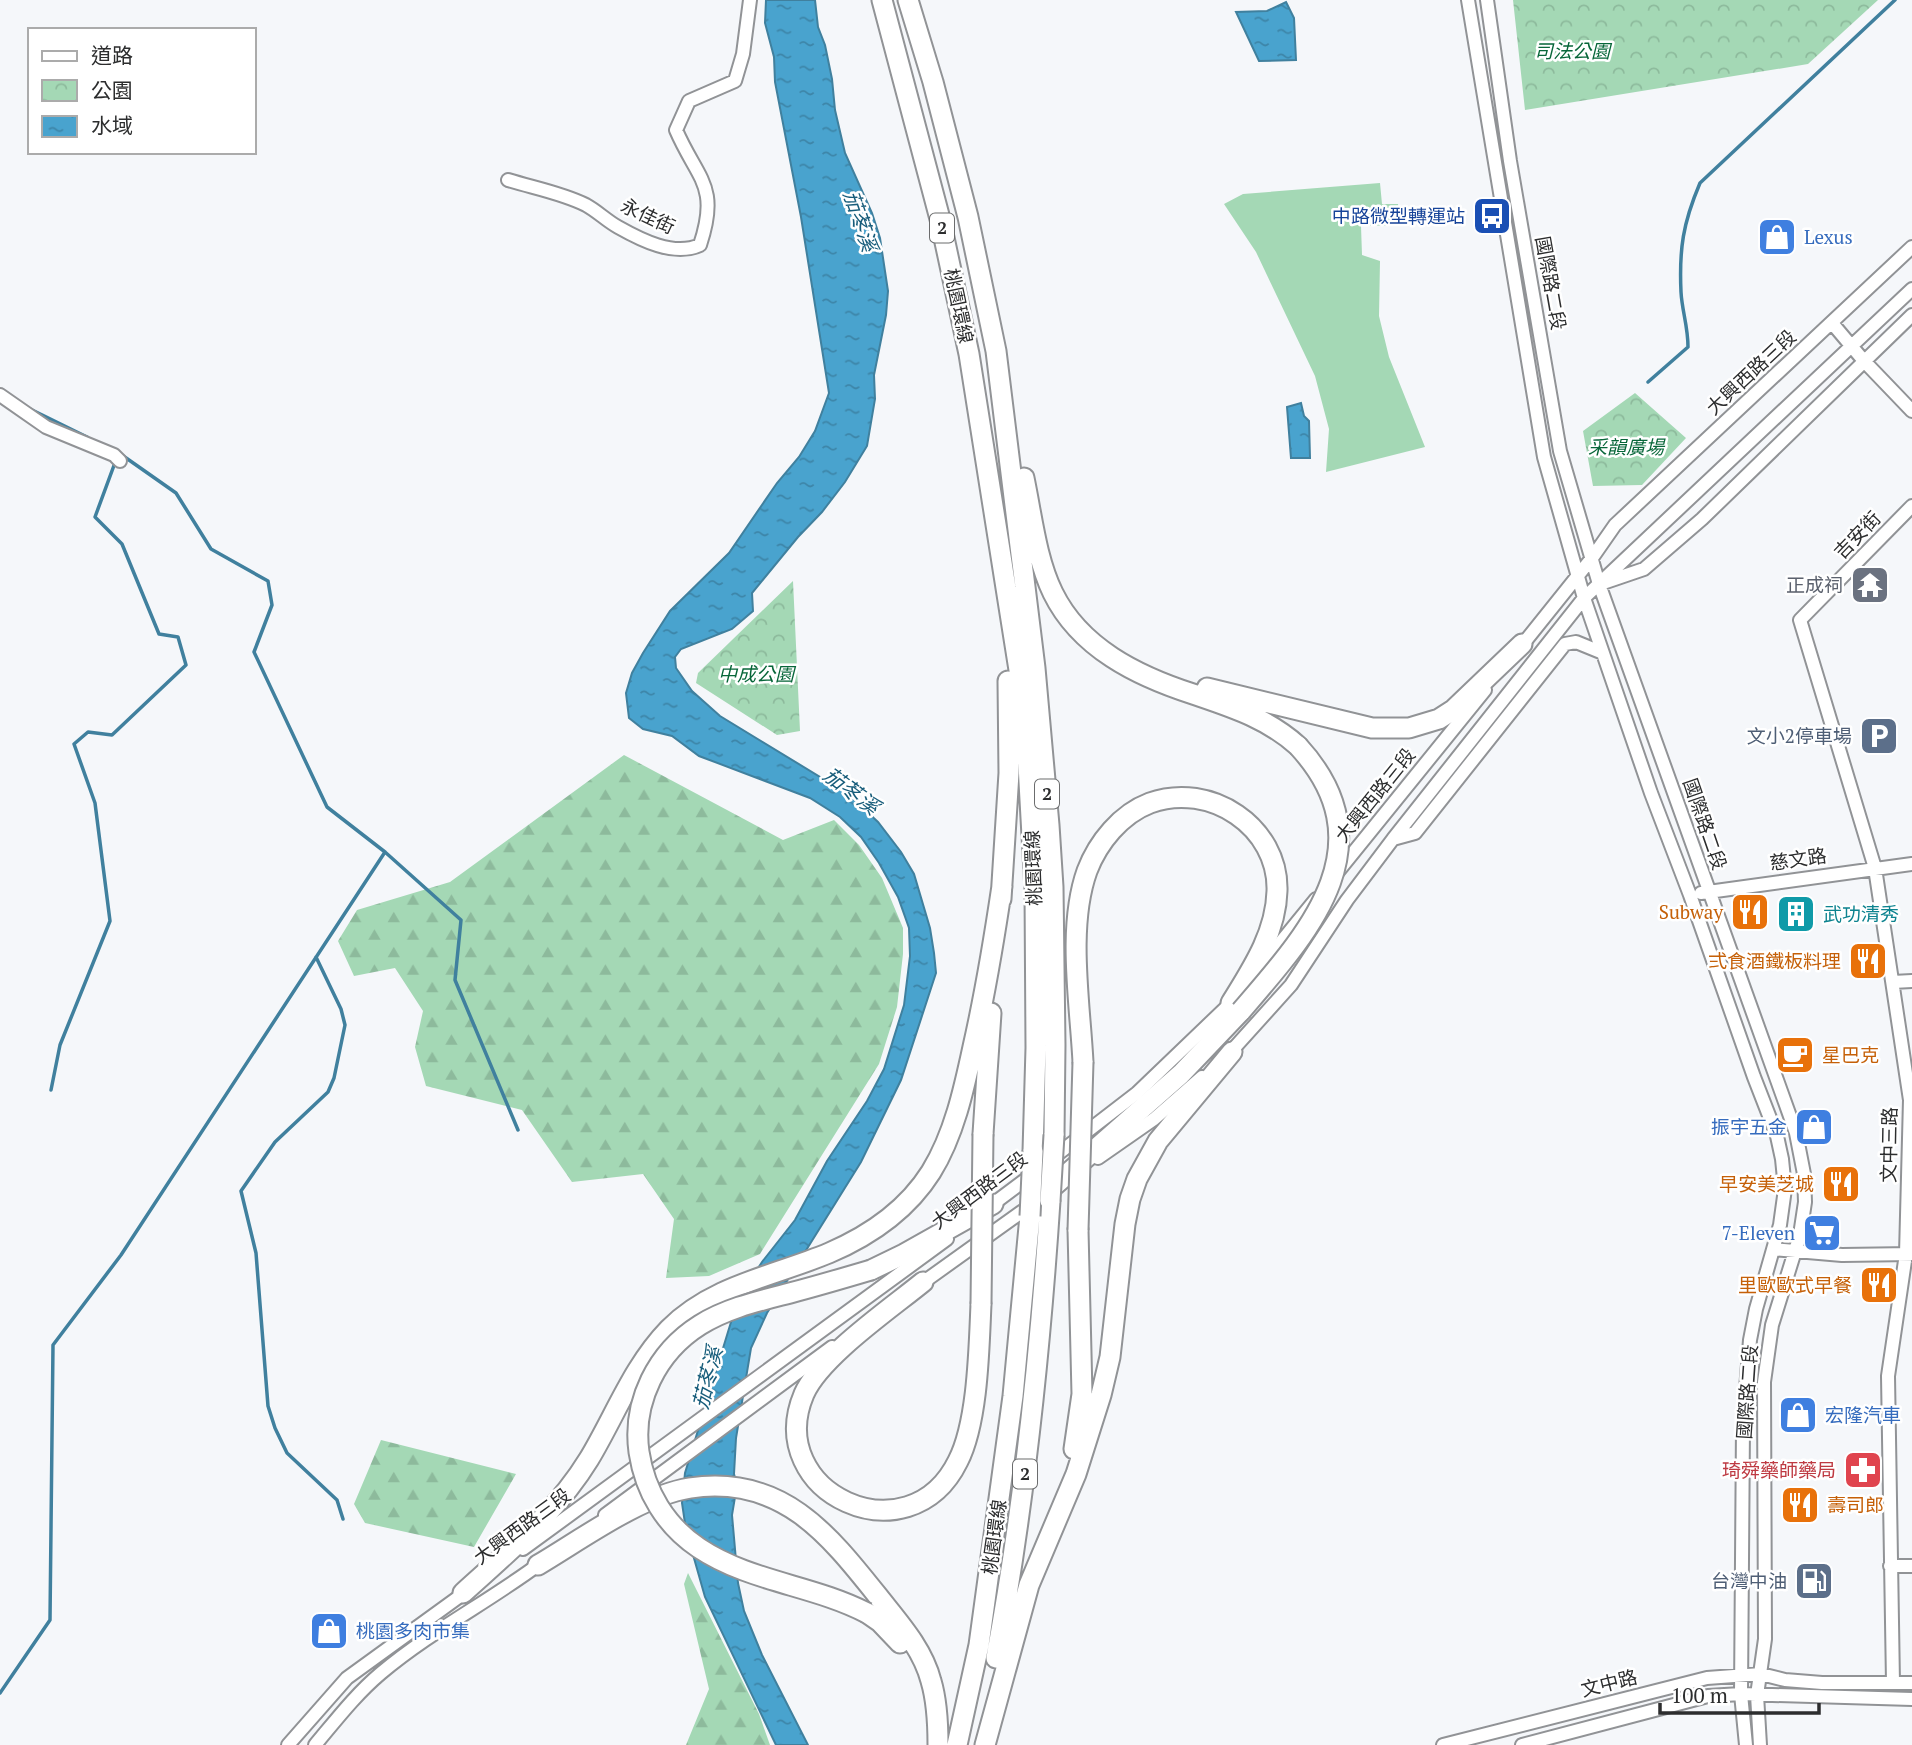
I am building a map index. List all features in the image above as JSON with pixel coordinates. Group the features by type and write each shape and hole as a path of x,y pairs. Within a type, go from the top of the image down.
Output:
{"highway":[{"name":"桃園環線","path":"882,0 940,219 970,354 1001,548 1028,764 1034,876 1036,1048 1033,1151 1039,1206 1043,1319 1015,1543 983,1745"},
{"name":"桃園環線","path":"908,0 933,82 968,217 1014,455 1051,862 1054,1135 1039,1206 981,1631 957,1745"},
{"path":"1014,455 1053,592 1066,614 1104,652 1131,670 1159,683 1262,720 1284,734 1298,746 1322,777 1329,792 1337,828 1337,858 1331,882 1312,922 1282,962 1236,1007 1181,1074 1039,1206"},
{"path":"923,1282 820,1369 810,1383 799,1408 797,1435 805,1463 824,1488 841,1501 874,1511 905,1507 940,1486 959,1460 970,1423 981,1304 983,1134 1007,829 1010,724 1001,548"},
{"path":"1104,652 1148,672 1177,680 1351,724 1394,730 1439,719 1453,710 1522,644"},
{"path":"1047,1541 1075,1443 1083,1374 1078,1291 1078,1230 1083,1062 1077,948 1082,890 1087,871 1105,838 1117,824 1151,803 1184,798 1221,805 1242,817 1256,830 1268,849 1278,889 1276,910 1269,935 1236,1007"},
{"path":"463,1593 555,1507 589,1459 643,1361 682,1317 727,1289 845,1246 889,1219 911,1198 931,1172 952,1126 970,1062 988,981 1002,886"},
{"path":"983,1745 1017,1622 1047,1541 1076,1474 1101,1395 1110,1357 1125,1224 1137,1179 1158,1141 1232,1052"},
{"path":"938,1735 925,1684 910,1657 890,1632 867,1614 830,1596 719,1561 684,1537 661,1512 652,1494 644,1472 638,1438 639,1418 649,1382 671,1351 700,1325 746,1305 871,1270 993,1204"},
{"path":"538,1565 633,1509 688,1489 727,1487 757,1493 785,1505 819,1527 910,1637 931,1681 938,1735"}],"street":[{"name":"永佳街","path":"508,180 565,196 589,206 618,227 674,250 689,250 700,245 707,215 705,184 676,130 690,101 735,81 743,54 750,0"},
{"name":"國際路二段","path":"1468,0 1544,457 1584,598 1651,793 1777,1136 1785,1189 1780,1225 1756,1309 1745,1381 1741,1514 1741,1694 1746,1745"},
{"name":"國際路二段","path":"1487,0 1527,262 1560,452 1599,584 1796,1133 1804,1174 1805,1202 1794,1252 1772,1325 1764,1382 1765,1639 1757,1695 1760,1745"},
{"name":"大興西路三段","path":"288,1745 347,1678 993,1204 1137,1093 1236,1007 1592,558 1834,326 1912,247"},
{"name":"大興西路三段","path":"1834,326 1912,258"},
{"path":"1511,264 1527,262"},
{"name":"大興西路三段","path":"315,1745 356,1697 382,1673 431,1636 538,1565 764,1396 923,1282 1039,1206 1153,1119 1232,1052 1291,985 1347,900 1392,839 1584,598 1912,289"},
{"name":"大興西路三段","path":"1599,584 1644,569 1702,519 1912,315"},
{"path":"1834,326 1912,411"},
{"path":"0,395 47,427 117,458"},
{"name":"吉安街","path":"1800,620 1912,506"},
{"name":"文中三路","path":"1800,620 1875,868 1910,1100 1909,1254 1888,1376 1893,1683"},
{"path":"1392,839 1415,832 1559,649 1565,644 1576,642 1603,653"},
{"name":"慈文路","path":"1690,895 1912,864"},
{"path":"1893,982 1912,981"},
{"path":"1773,1249 1794,1252 1909,1254"},
{"path":"1890,1566 1912,1566"},
{"name":"文中路","path":"1443,1745 1707,1678 1761,1674 1785,1680 1822,1683 1912,1683"},
{"name":"文中路","path":"1522,1745 1708,1696 1741,1694 1912,1699"}],"green space":[{"name":"司法公園","path":"1513,0 1878,0 1808,64 1525,110"},
{"path":"1380,183 1382,204 1398,204 1400,225 1361,226 1362,255 1380,261 1379,316 1389,357 1425,447 1326,472 1329,429 1315,376 1256,252 1224,204 1243,194"},
{"name":"采韻廣場","path":"1635,393 1686,438 1642,485 1593,486 1583,431"},
{"name":"中成公園","path":"793,581 800,731 777,735 696,683 698,673"},
{"path":"624,755 783,840 834,820 859,845 882,878 903,928 897,1007 879,1064 760,1254 709,1276 666,1278 674,1219 643,1174 572,1182 522,1110 426,1086 415,1047 423,1011 395,968 354,976 338,941 357,910 450,882"},
{"path":"381,1440 516,1474 474,1547 365,1523 354,1504"},
{"path":"688,1573 759,1714 770,1745 686,1745 709,1689 684,1584"}],"water":[{"name":"茄苳溪","path":"766,0 815,0 818,27 825,45 845,153 872,213 880,238 888,291 874,375 875,399 867,446 845,482 822,512 752,593 753,611 732,629 681,649 675,657 676,668 692,691 720,716 848,794 878,822 914,874 930,928 936,973 901,1080 861,1162 767,1313 751,1348 736,1438 734,1474 737,1485 732,1515 738,1583 744,1611 762,1655 808,1745 776,1745 705,1597 686,1530 682,1503 685,1473 731,1322 747,1285 795,1220 827,1161 867,1101 884,1069 904,1005 910,956 909,928 898,897 879,863 861,837 840,817 810,798 699,756 672,736 643,729 629,718 626,693 632,673 670,611 729,553 777,483 799,457 815,431 829,393 801,217 775,82 774,57 765,23"},
{"path":"1286,2 1294,18 1296,60 1259,61 1236,12 1267,11"},
{"path":"1301,403 1304,416 1309,421 1310,458 1291,458 1287,407"}],"waterway":[{"path":"1648,382 1688,347 1681,292 1681,262 1686,224 1700,183 1895,0"},
{"path":"28,408 87,437"},
{"path":"0,1693 50,1620 53,1345 121,1255 385,852 327,807 254,652 272,605 268,581 211,549 176,493 119,453"},
{"path":"51,1090 60,1045 110,921 95,803 74,744 88,732 112,735 186,665 178,637 159,634 122,544 95,517 116,460"},
{"path":"385,852 461,920 455,980 518,1130"},
{"path":"316,957 341,1009 345,1025 334,1078 328,1092 275,1142 241,1191 256,1253 268,1406 287,1453 337,1500 343,1519"}],"place":[{"name":"中路微型轉運站","path":"1492,216"},
{"name":"Lexus","path":"1777,237"},
{"name":"正成祠","path":"1870,585"},
{"name":"文小2停車場","path":"1879,736"},
{"name":"Subway","path":"1750,912"},
{"name":"武功清秀","path":"1796,914"},
{"name":"弍食酒鐵板料理","path":"1868,961"},
{"name":"星巴克","path":"1795,1055"},
{"name":"振宇五金","path":"1814,1127"},
{"name":"早安美芝城","path":"1841,1184"},
{"name":"7-Eleven","path":"1822,1233"},
{"name":"里歐歐式早餐","path":"1879,1285"},
{"name":"宏隆汽車","path":"1798,1415"},
{"name":"琦舜藥師藥局","path":"1863,1470"},
{"name":"壽司郎","path":"1800,1505"},
{"name":"台灣中油","path":"1814,1581"},
{"name":"桃園多肉市集","path":"329,1631"}]}
